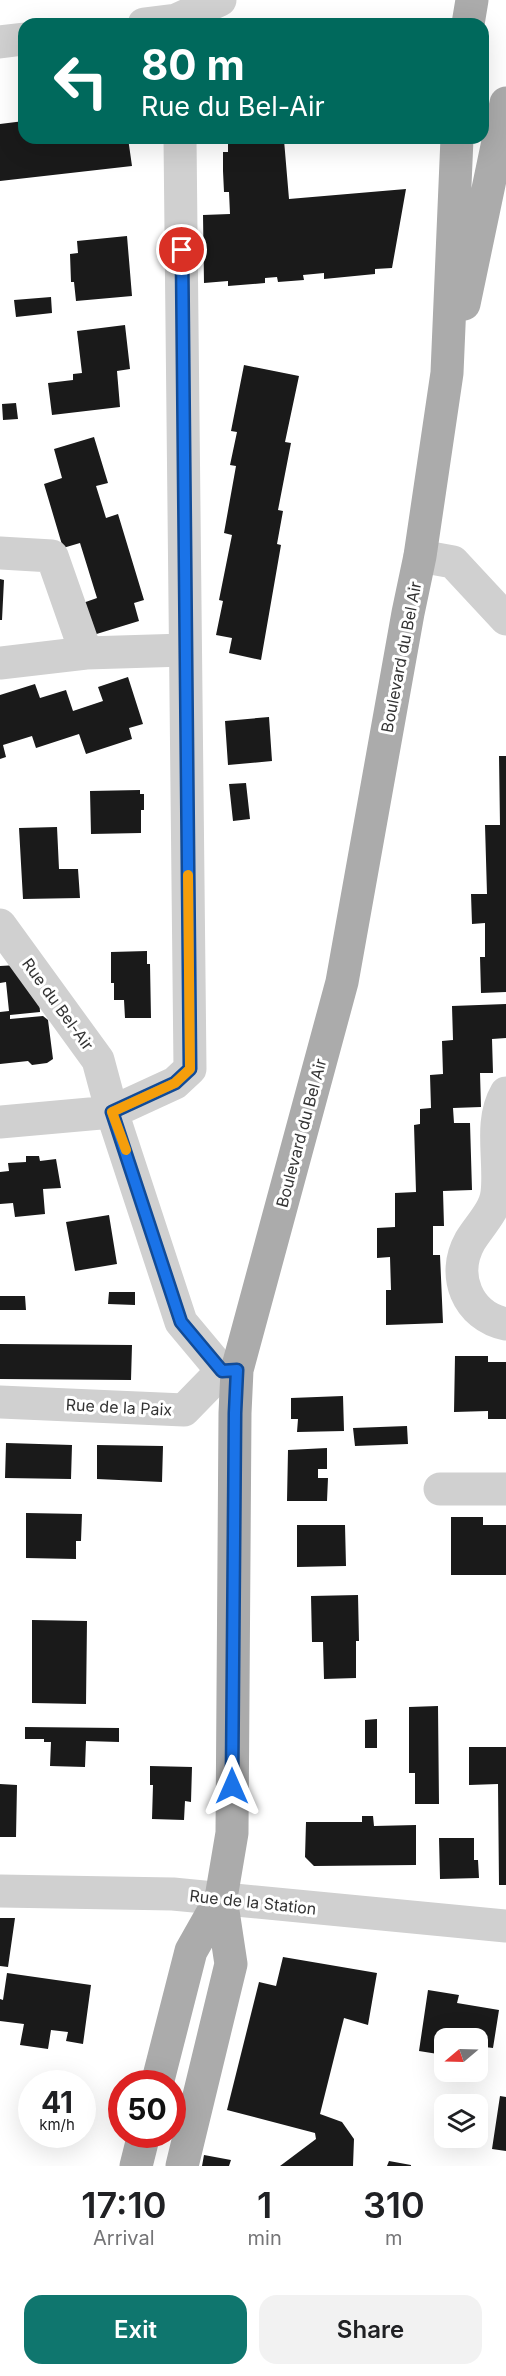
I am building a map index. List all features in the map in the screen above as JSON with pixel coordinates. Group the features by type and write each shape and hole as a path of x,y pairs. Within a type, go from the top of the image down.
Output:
{"main road":[{"path":"469,18 472,0"},
{"name":"Boulevard du Bel Air","path":"221,1898 232,1833 234,1425 230,1370 342,982 420,556 447,373 473,269 506,103"},
{"name":"Boulevard du Bel Air","path":"447,373 457,144"},
{"path":"161,2070 191,1951 221,1898"},
{"path":"182,2166 231,1964 221,1898"},
{"path":"136,2166 140,2148"}],"street":[{"path":"184,18 220,0"},
{"path":"0,42 18,40"},
{"path":"0,1122 112,1112 175,1083 190,1069 180,144"},
{"path":"0,553 52,556 86,653"},
{"path":"420,556 453,562 506,620"},
{"path":"0,663 86,653 185,650"},
{"name":"Rue du Bel-Air","path":"0,924 98,1060 112,1112 181,1322 230,1370"},
{"path":"506,1093 500,1103 498,1125 497,1195 485,1221 469,1243 463,1264 465,1293 474,1307 487,1317 506,1324"},
{"name":"Rue de la Paix","path":"0,1402 184,1410 230,1370"},
{"path":"440,1489 506,1489"},
{"name":"Rue de la Station","path":"0,1891 173,1894 506,1926"}],"building":[{"path":"18,122 18,144 129,144 132,166 0,181 0,124"},
{"path":"228,144 284,144 289,199 406,189 392,268 375,269 375,274 324,279 324,273 303,275 304,280 278,282 277,277 265,278 265,283 228,286 228,281 204,283 203,215 230,214 229,192 224,192 223,171 223,152 228,152"},
{"path":"127,236 132,296 76,301 74,282 71,282 70,254 78,253 77,241"},
{"path":"51,297 52,313 16,317 14,300"},
{"path":"125,325 130,369 117,371 120,407 52,415 48,383 73,380 73,374 82,373 77,331"},
{"path":"244,365 299,376 285,442 291,443 278,510 283,511 277,544 281,545 261,660 229,653 232,638 216,635 223,601 219,600 232,535 224,533 236,466 230,465 237,432 231,431"},
{"path":"16,403 18,419 3,420 2,404"},
{"path":"94,437 108,483 96,486 106,518 118,514 144,600 134,603 139,621 90,636 80,604 97,598 80,543 63,548 44,484 62,478 54,449"},
{"path":"0,579 4,580 2,620 0,620"},
{"path":"128,677 143,724 129,728 132,739 86,754 79,734 36,748 32,736 3,745 6,757 0,759 0,695 35,684 40,698 66,690 73,711 103,701 98,687"},
{"path":"269,717 272,761 228,765 225,721"},
{"path":"499,756 506,756 506,992 481,993 480,957 485,957 485,923 472,924 471,894 487,894 485,825 500,825"},
{"path":"246,783 250,819 233,821 229,784"},
{"path":"140,790 140,794 144,794 141,833 91,834 90,791"},
{"path":"57,827 59,869 78,869 80,898 23,899 19,828"},
{"path":"147,951 147,964 150,964 151,1018 125,1018 124,1000 114,1000 114,983 111,983 111,952"},
{"path":"18,965 39,996 40,1012 10,1015 10,1019 43,1016 48,1020 53,1059 47,1063 32,1065 28,1061 0,1064 0,1012 9,1011 6,982 0,983 0,966"},
{"path":"506,1004 506,1038 492,1039 493,1073 480,1073 481,1107 453,1108 454,1123 470,1123 472,1190 443,1191 444,1226 433,1226 433,1255 440,1255 443,1323 386,1325 386,1290 391,1290 390,1257 377,1258 377,1228 395,1227 395,1193 416,1192 414,1125 420,1124 420,1109 431,1108 430,1075 443,1074 442,1041 453,1040 452,1006"},
{"path":"26,1156 39,1156 40,1161 56,1159 61,1188 43,1189 45,1214 15,1217 13,1203 0,1204 0,1172 9,1171 8,1163 26,1162"},
{"path":"109,1215 117,1264 75,1271 66,1222"},
{"path":"109,1292 135,1292 135,1305 108,1304"},
{"path":"0,1296 25,1296 26,1310 0,1310"},
{"path":"0,1344 132,1345 131,1380 0,1379"},
{"path":"455,1356 488,1356 488,1362 506,1362 506,1419 488,1419 488,1411 454,1412"},
{"path":"343,1396 344,1431 297,1432 298,1419 291,1419 291,1398"},
{"path":"407,1426 408,1444 355,1446 353,1428"},
{"path":"6,1443 72,1445 71,1479 5,1478"},
{"path":"97,1445 163,1446 162,1482 97,1479"},
{"path":"327,1448 327,1469 318,1469 318,1478 328,1478 327,1501 287,1501 288,1450"},
{"path":"26,1513 82,1514 81,1541 76,1541 76,1559 26,1558"},
{"path":"451,1517 483,1517 483,1525 506,1525 506,1575 451,1575"},
{"path":"297,1525 345,1525 346,1566 297,1567"},
{"path":"358,1595 359,1641 356,1641 356,1678 324,1679 323,1642 312,1642 311,1596"},
{"path":"32,1620 87,1621 86,1704 32,1703"},
{"path":"438,1706 439,1804 415,1804 415,1773 409,1773 409,1707"},
{"path":"377,1719 377,1748 365,1748 365,1720"},
{"path":"25,1727 119,1728 119,1742 86,1741 85,1767 50,1766 51,1742 44,1742 44,1739 25,1739"},
{"path":"469,1747 506,1747 506,1885 499,1885 498,1784 469,1785"},
{"path":"150,1766 192,1767 191,1802 185,1801 184,1820 152,1819 153,1785 150,1785"},
{"path":"0,1784 17,1785 16,1837 0,1837"},
{"path":"362,1816 373,1816 374,1826 416,1825 416,1865 314,1866 305,1857 306,1822 362,1822"},
{"path":"439,1838 474,1838 474,1860 478,1860 479,1878 440,1879"},
{"path":"0,1918 15,1918 8,1967 0,1966"},
{"path":"283,1957 377,1973 368,2025 344,2018 320,2114 342,2122 354,2139 353,2166 280,2166 316,2139 315,2133 227,2110 259,1982 276,1986"},
{"path":"7,1973 91,1985 83,2044 66,2041 68,2032 51,2030 48,2049 20,2045 24,2024 0,2021 0,1999 3,2000"},
{"path":"428,1990 459,1995 457,2003 499,2010 493,2048 488,2047 488,2028 434,2028 434,2053 419,2051"},
{"path":"500,2096 506,2097 506,2151 492,2149"},
{"path":"204,2155 231,2160 229,2166 202,2166"},
{"path":"389,2161 411,2165 411,2166 387,2166"}],"slow traffic":[{"path":"126,1150 112,1112 175,1083 190,1069 188,875"}],"route":[{"path":"182,250 190,1069 175,1083 112,1112 181,1322 222,1371 237,1370 232,1786"}]}
